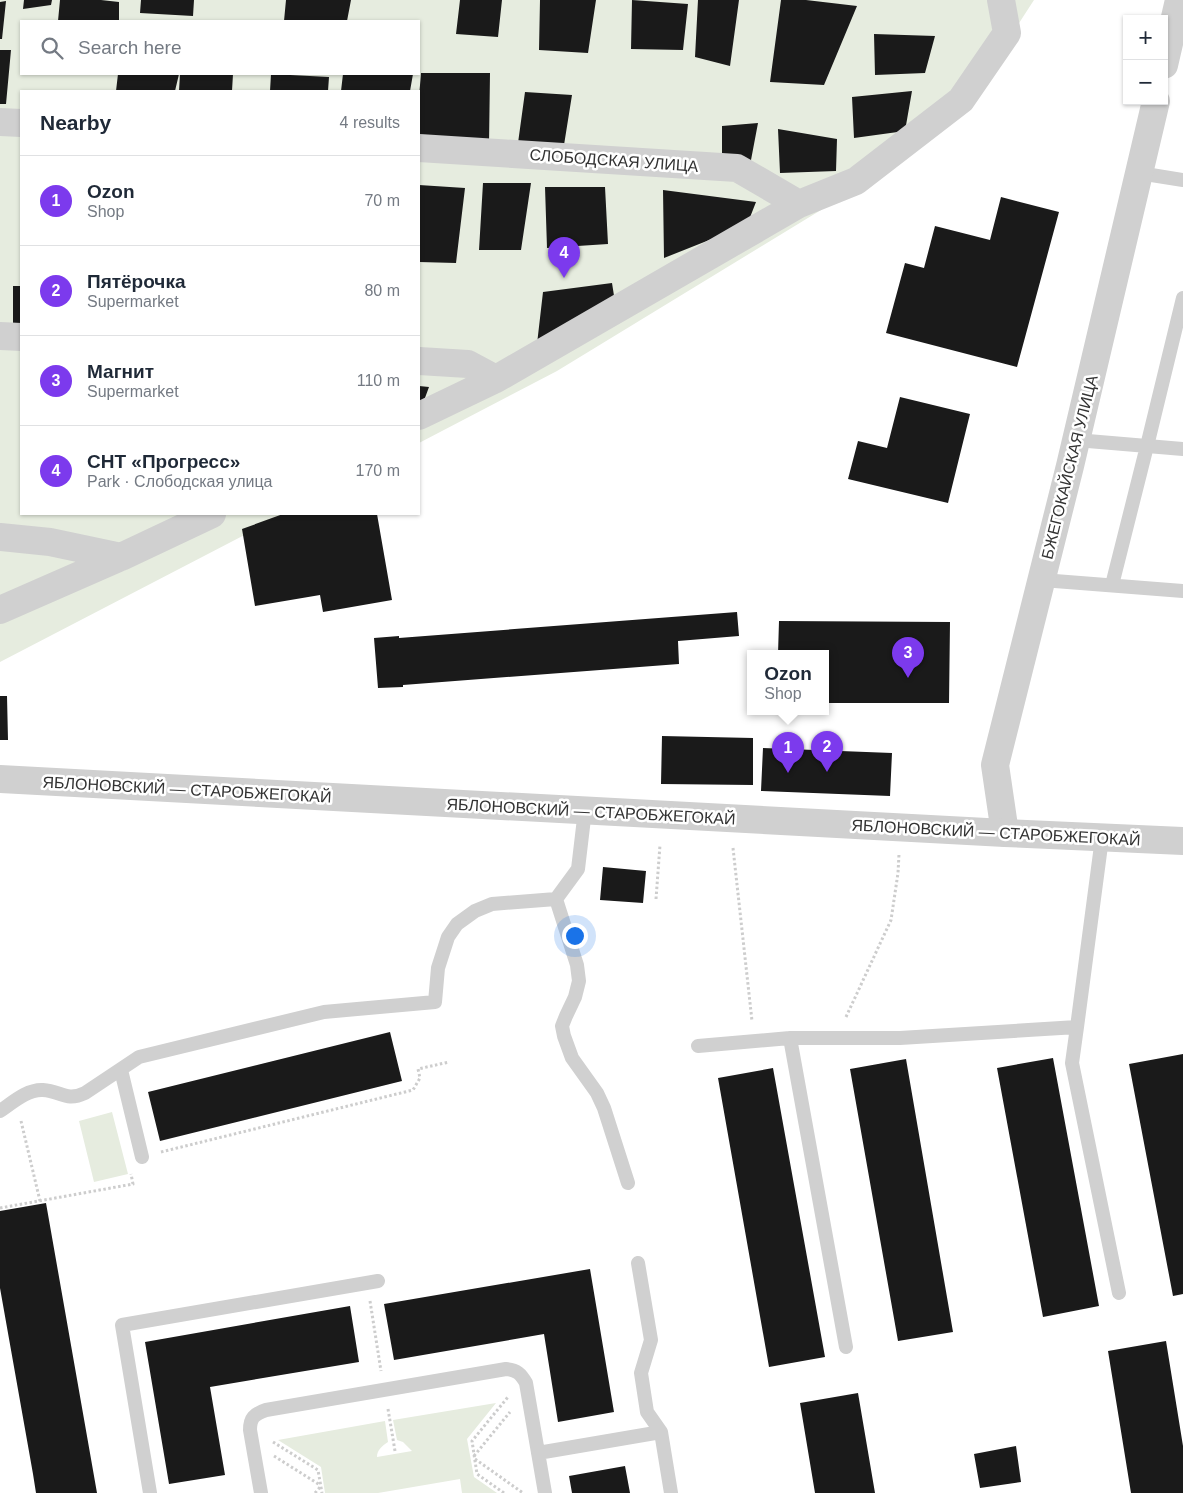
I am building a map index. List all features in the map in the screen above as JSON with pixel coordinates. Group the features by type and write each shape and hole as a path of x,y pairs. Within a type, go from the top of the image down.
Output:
{"street":[{"path":"420,416 496,379 799,204 856,181 961,100 1007,33 1001,0"},
{"path":"1165,60 1179,0"},
{"name":"БЖЕГОКАЙСКАЯ УЛИЦА","path":"1005,833 995,765 1076,440 1155,105"},
{"path":"0,122 20,123"},
{"name":"СЛОБОДСКАЯ УЛИЦА","path":"420,148 737,168 799,204"},
{"path":"0,336 20,337"},
{"path":"420,361 468,364 496,379"},
{"path":"0,610 121,557 210,515"},
{"path":"0,537 50,542 121,557"},
{"name":"ЯБЛОНОВСКИЙ — СТАРОБЖЕГОКАЙ","path":"0,779 899,828 1183,841"}],"lane":[{"path":"1139,173 1183,180"},
{"path":"1112,585 1183,298"},
{"path":"1076,440 1183,449"},
{"path":"1042,580 1183,591"},
{"path":"0,1111 33,1091 43,1090 69,1097 77,1097 139,1058 324,1012 434,1002 438,968 448,937 457,924 475,911 492,904 556,899 578,869 585,810"},
{"path":"1102,838 1072,1063 1119,1293"},
{"path":"556,899 577,965 579,981 575,997 562,1026 564,1036 572,1058 598,1093 628,1183"},
{"path":"698,1046 790,1038 900,1038 1078,1027"},
{"path":"790,1038 846,1347"},
{"path":"121,1070 142,1157"},
{"path":"638,1264 651,1340 641,1373 647,1412 661,1432 671,1493"},
{"path":"150,1493 122,1325 372,1282"},
{"path":"261,1493 250,1430 250,1421 256,1414 266,1410 506,1369 515,1370 522,1375 526,1384 544,1493"},
{"path":"538,1453 661,1432"}],"path":[{"path":"836,1038 891,920 898,873 899,828"},
{"path":"656,899 660,844"},
{"path":"733,848 754,1042"},
{"path":"0,1208 133,1184 128,1161 413,1090 420,1078 418,1069 449,1062"},
{"path":"16,1101 40,1201"},
{"path":"372,1282 384,1390 394,1450"},
{"path":"504,1493 477,1474 472,1441 508,1397"},
{"path":"474,1458 510,1412"},
{"path":"266,1438 318,1470 322,1493"},
{"path":"269,1453 321,1486"},
{"path":"474,1458 523,1493"},
{"path":"315,1493 321,1486"}],"shaded area":[{"path":"0,0 1034,0 970,99 862,185 557,371 420,442 420,90 20,90 20,515 283,515 0,662"},
{"path":"112,1112 128,1174 94,1182 79,1121"},
{"path":"496,1403 467,1439 474,1477 497,1493 462,1493 460,1479 378,1493 325,1493 321,1467 278,1440 385,1421 388,1442 380,1448 377,1457 412,1451 403,1442 397,1440 393,1420"}],"building":[{"path":"24,0 52,0 51,5 23,9"},
{"path":"60,0 119,2 119,20 58,20"},
{"path":"141,0 194,0 193,16 140,13"},
{"path":"286,0 351,0 347,20 284,20"},
{"path":"460,0 502,0 498,37 456,34"},
{"path":"540,0 596,0 588,53 539,50"},
{"path":"632,0 688,4 683,50 631,49"},
{"path":"698,0 739,0 730,66 695,57"},
{"path":"781,0 806,0 857,6 824,85 770,82"},
{"path":"6,1 2,39 0,39 0,2"},
{"path":"874,34 935,36 925,73 875,75"},
{"path":"0,50 11,50 6,104 0,104"},
{"path":"421,73 490,73 489,144 420,140"},
{"path":"118,75 179,75 175,90 116,90"},
{"path":"180,75 233,75 232,90 179,90"},
{"path":"271,75 329,77 328,90 270,90"},
{"path":"343,75 413,75 410,90 341,90"},
{"path":"912,91 905,131 854,138 852,97"},
{"path":"525,92 572,95 564,145 518,143"},
{"path":"758,123 751,160 722,158 722,126"},
{"path":"778,129 837,139 836,171 780,173"},
{"path":"483,183 531,183 521,250 479,250"},
{"path":"420,185 465,188 456,263 420,262"},
{"path":"545,187 605,187 608,244 547,248"},
{"path":"663,190 756,202 747,225 664,258"},
{"path":"1001,197 1059,212 1017,367 886,333 905,263 924,268 935,226 990,240"},
{"path":"612,283 615,302 537,344 543,292"},
{"path":"13,286 20,286 20,324 13,323"},
{"path":"420,386 429,387 422,406 420,406"},
{"path":"900,397 970,414 948,503 848,479 858,441 887,448"},
{"path":"280,515 377,515 392,600 323,612 320,595 255,606 242,529"},
{"path":"737,612 739,636 678,641 679,664 378,688 374,638 399,636 399,638"},
{"path":"779,621 950,622 949,703 829,703 829,650 778,650"},
{"path":"0,696 7,696 8,740 0,740"},
{"path":"662,736 753,738 753,785 661,784"},
{"path":"763,748 892,753 890,796 761,791"},
{"path":"603,867 646,871 643,903 600,900"},
{"path":"390,1032 402,1081 160,1141 148,1092"},
{"path":"1183,1054 1183,1294 1173,1296 1129,1064"},
{"path":"1053,1058 1099,1306 1043,1317 997,1068"},
{"path":"906,1059 953,1332 898,1341 850,1069"},
{"path":"773,1068 825,1357 769,1367 718,1078"},
{"path":"46,1203 97,1493 36,1493 0,1288 0,1211"},
{"path":"590,1269 614,1412 558,1422 544,1334 394,1360 384,1304"},
{"path":"350,1306 359,1362 210,1387 225,1475 169,1484 145,1342"},
{"path":"1166,1341 1183,1446 1183,1493 1131,1493 1108,1351"},
{"path":"858,1393 875,1493 815,1493 800,1403"},
{"path":"1016,1446 1021,1482 980,1488 974,1454"},
{"path":"625,1466 630,1493 572,1493 569,1476"}],"place":[{"name":"СНТ «Прогресс»","path":"564,278"},
{"name":"Магнит","path":"908,678"},
{"name":"Пятёрочка","path":"827,772"},
{"name":"Ozon","path":"788,773"}]}
